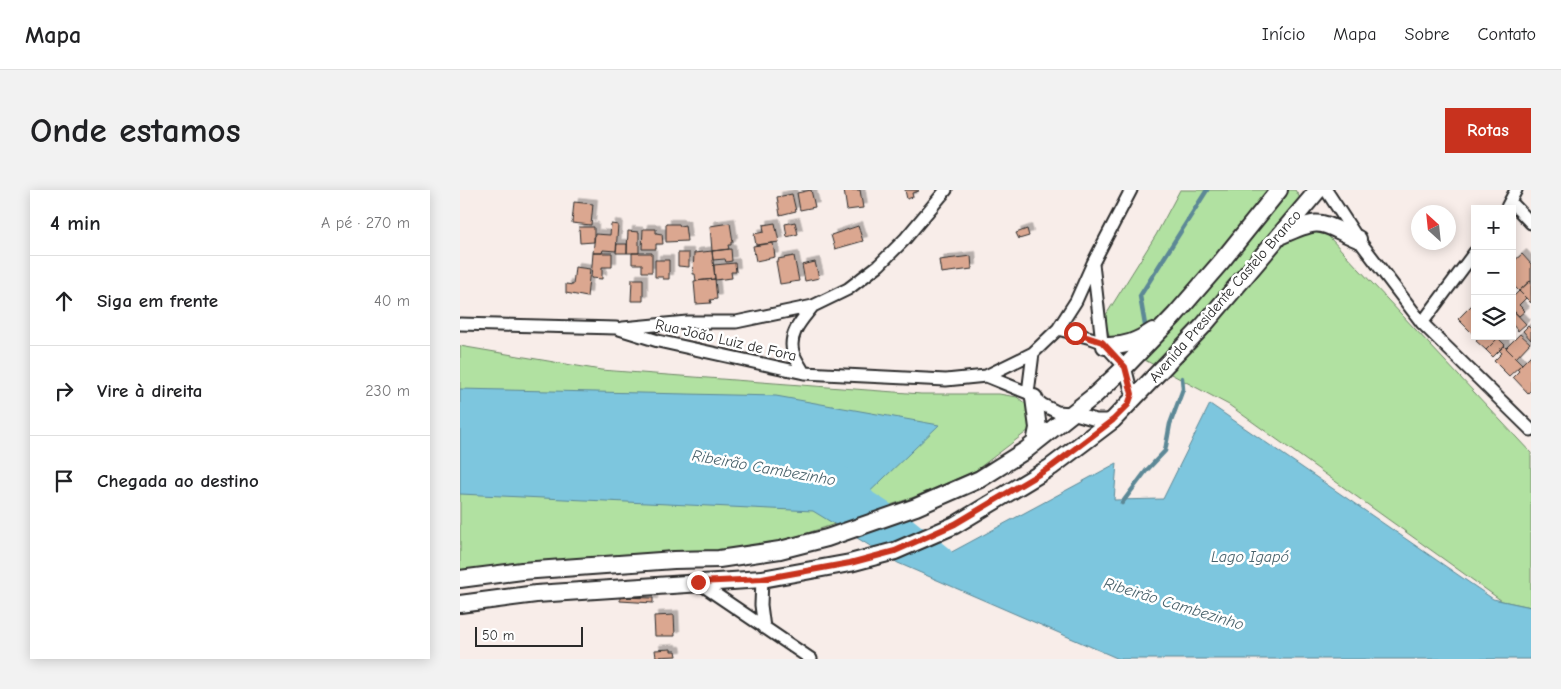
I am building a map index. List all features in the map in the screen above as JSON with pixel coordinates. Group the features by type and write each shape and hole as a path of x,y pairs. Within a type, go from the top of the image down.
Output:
{"main road":[{"name":"Avenida Presidente Castelo Branco","path":"460,579 531,570 674,560 719,559 780,550 827,538 916,507 980,479 1026,450 1094,396 1125,367 1175,315 1279,190"},
{"name":"Avenida Presidente Castelo Branco","path":"460,604 536,594 762,579 850,563 895,551 955,524 1051,467 1113,420 1203,326 1318,190"},
{"path":"1278,237 1304,225 1318,222 1328,224 1358,239"},
{"path":"1104,344 1123,345 1141,338 1175,315"},
{"path":"1031,396 1038,428 1035,443"}],"street":[{"path":"616,328 687,322 736,322 813,306 848,289 879,265 946,190"},
{"path":"1113,420 1096,420 1057,412 1031,396 1033,353 1058,330 1076,301 1093,263 1131,190"},
{"path":"1326,190 1358,239 1422,323 1531,430"},
{"path":"1509,205 1516,190"},
{"path":"1516,211 1531,223"},
{"path":"1422,323 1471,257"},
{"path":"1093,263 1104,344"},
{"path":"804,373 793,352 793,339 798,325 813,306"},
{"name":"Rua João Luiz de Fora","path":"460,324 616,328 658,341 804,373 946,380 986,376 1033,353"},
{"path":"1058,330 1091,338 1104,344 1125,367 1132,394 1128,405"},
{"name":"Rua João Luiz de Fora","path":"986,376 1031,396"},
{"path":"762,579 761,605 764,628"},
{"path":"698,582 811,659"}],"green space":[{"path":"1180,190 1295,190 1316,223 1531,453 1531,607 1502,601 1229,405 1111,342 1104,318 1156,235"},
{"path":"460,346 601,370 921,394 999,394 1017,397 1032,409 1037,424 975,471 914,497 763,547 460,575"}],"water":[{"name":"Lago Igapó","path":"460,389 776,396 939,425 856,505 948,554 1117,463 1114,500 1163,499 1210,404 1493,599 1531,607 1531,659 1119,659 898,563 813,511 460,494"}],"building":[{"path":"811,190 815,207 800,210 797,193"},
{"path":"844,190 860,190 863,208 847,210"},
{"path":"905,190 919,191 912,193 913,197 907,199"},
{"path":"792,194 796,211 780,215 777,197"},
{"path":"574,202 593,204 591,225 572,223"},
{"path":"795,222 798,234 787,237 785,224"},
{"path":"730,223 733,242 731,242 731,245 728,245 729,249 712,251 710,226"},
{"path":"775,223 779,242 756,245 754,234 764,232 763,225"},
{"path":"611,224 618,225 616,251 603,250 602,253 593,253 595,234 610,235"},
{"path":"666,224 685,225 687,241 666,242"},
{"path":"858,226 863,241 835,249 831,235"},
{"path":"579,227 594,227 594,242 580,243"},
{"path":"643,229 656,229 656,233 662,234 663,244 656,244 656,249 642,249"},
{"path":"1027,229 1029,236 1019,239 1016,233"},
{"path":"628,231 639,232 639,253 627,253"},
{"path":"773,243 775,257 756,261 753,246"},
{"path":"617,244 627,244 627,253 616,253"},
{"path":"731,249 732,261 726,262 725,259 713,260 712,251"},
{"path":"712,251 715,279 696,281 695,274 693,274 694,253"},
{"path":"593,253 612,253 612,267 602,267 602,279 591,278"},
{"path":"632,253 652,253 652,272 642,272 642,264 632,264"},
{"path":"678,253 689,253 689,267 678,266"},
{"path":"1522,254 1531,264 1531,280 1519,291 1516,288 1516,259"},
{"path":"794,256 799,281 780,284 776,261"},
{"path":"971,256 972,269 941,273 939,260"},
{"path":"655,260 669,260 669,279 655,277"},
{"path":"815,262 819,278 805,281 802,265"},
{"path":"735,263 736,272 731,272 732,278 715,280 714,265"},
{"path":"575,267 590,269 587,297 566,293 566,284 573,285"},
{"path":"632,279 643,279 643,301 631,301"},
{"path":"715,279 717,299 710,300 711,303 696,304 694,281"},
{"path":"1531,280 1531,303 1519,291"},
{"path":"1519,291 1526,298 1519,305 1525,311 1519,316 1516,313 1516,294"},
{"path":"1471,306 1471,332 1458,319"},
{"path":"1516,313 1526,324 1518,331 1516,329"},
{"path":"1528,326 1531,329 1531,340 1523,331"},
{"path":"1520,334 1530,343 1516,358 1506,348"},
{"path":"1477,340 1496,340 1486,350"},
{"path":"1496,340 1500,340 1505,345 1493,357 1486,350"},
{"path":"1504,346 1522,364 1509,376 1494,361 1502,353 1499,350"},
{"path":"1531,355 1531,390 1528,393 1513,377 1519,371 1517,369"},
{"path":"620,597 653,598 653,603 620,601"},
{"path":"674,615 675,636 655,636 654,616"},
{"path":"671,649 671,651 676,651 677,656 656,657 655,650"}],"waterway":[{"path":"1145,325 1140,296 1207,190"},
{"path":"1122,503 1146,471 1165,451 1170,424 1183,389 1182,378"},
{"name":"Ribeirão Cambezinho","path":"834,479 846,481 865,503 899,525 940,558"}],"route":[{"path":"698,582 762,579 850,563 895,551 955,524 1051,467 1113,420 1128,405 1132,394 1125,367 1102,342 1075,333"}]}
